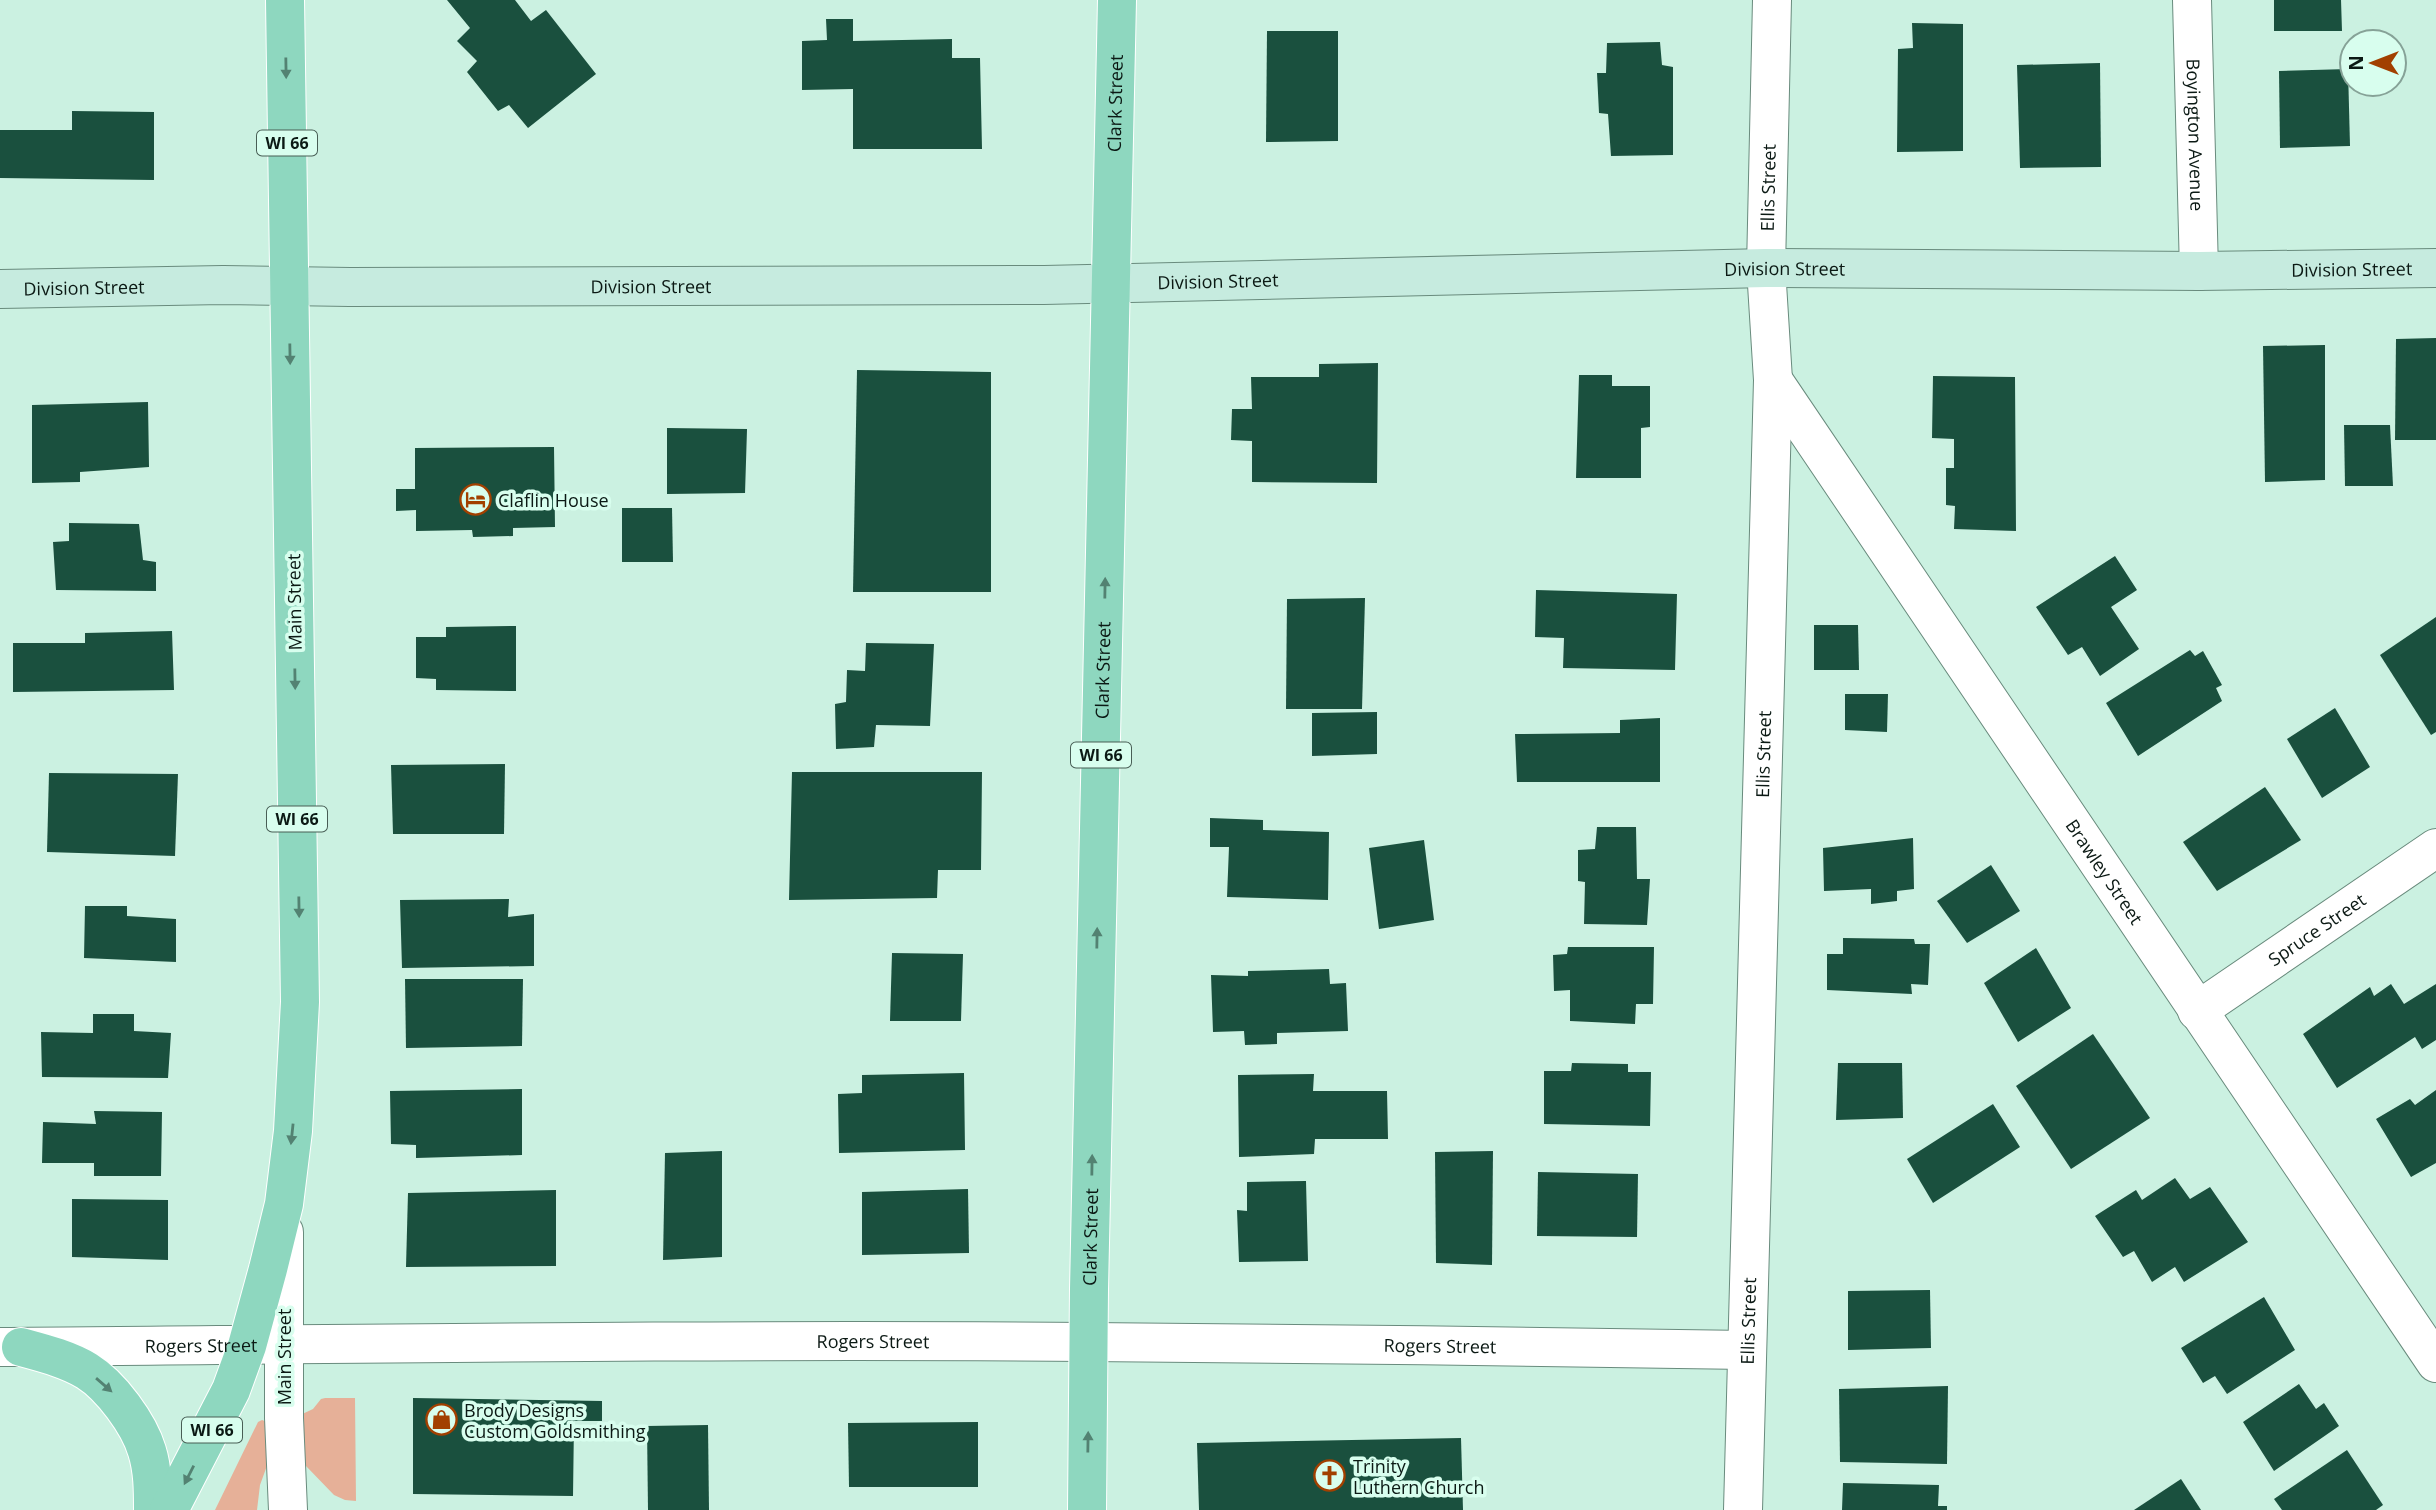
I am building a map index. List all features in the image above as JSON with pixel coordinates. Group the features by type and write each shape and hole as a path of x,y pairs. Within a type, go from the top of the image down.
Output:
{"main road":[{"name":"Main Street","path":"265,1345 296,1091 300,1002 285,0"},
{"name":"Clark Street","path":"1087,1510 1117,0"},
{"name":"Division Street","path":"0,289 919,285 1766,268 2199,271 2436,268"},
{"name":"WI 66","path":"169,1510 231,1390 265,1345"},
{"path":"11,1347 60,1358 86,1371 111,1390 147,1450 153,1484 153,1510"}],"street":[{"name":"Ellis Street","path":"1743,1510 1773,380 1766,268 1772,0"},
{"name":"Boyington Avenue","path":"2192,0 2199,271"},
{"name":"Brawley Street","path":"1773,380 2436,1363"},
{"name":"Spruce Street","path":"2197,1012 2436,848"},
{"name":"Rogers Street","path":"11,1347 1089,1342 1747,1350"},
{"name":"Main Street","path":"265,1345 288,1510"}],"shaded area":[{"path":"325,1398 355,1398 356,1501 334,1495 300,1457 298,1416 313,1409"},
{"path":"258,1422 267,1422 268,1463 260,1485 257,1510 215,1510"}],"building":[{"path":"447,0 515,0 531,21 546,10 596,74 528,128 509,105 498,111 467,72 477,61 457,41 470,28"},
{"path":"2274,0 2341,0 2342,28 2338,28 2338,31 2274,31"},
{"path":"826,19 853,19 853,41 952,39 952,58 980,58 982,149 853,149 853,89 802,90 802,41 827,40"},
{"path":"1912,23 1963,24 1963,151 1897,152 1898,49 1913,48"},
{"path":"1267,31 1338,31 1338,141 1266,142"},
{"path":"1660,42 1662,65 1673,67 1673,155 1611,156 1608,114 1599,113 1597,73 1606,73 1607,43"},
{"path":"2100,63 2101,167 2020,168 2017,65"},
{"path":"2338,69 2338,98 2349,98 2350,146 2280,148 2279,71"},
{"path":"72,111 154,112 154,180 0,178 0,130 72,130"},
{"path":"2436,338 2436,440 2395,440 2396,339"},
{"path":"2325,345 2325,480 2265,482 2263,346"},
{"path":"1378,363 1377,483 1252,482 1252,441 1231,440 1232,409 1252,409 1251,377 1319,377 1319,364"},
{"path":"857,370 991,372 991,592 853,592"},
{"path":"1579,375 1612,375 1612,386 1650,386 1650,427 1641,428 1641,478 1576,478"},
{"path":"1933,376 2015,377 2016,531 1954,529 1955,506 1946,505 1946,468 1954,468 1954,439 1932,438"},
{"path":"148,402 149,467 80,472 80,482 32,483 32,405"},
{"path":"2344,425 2390,425 2393,486 2345,486"},
{"path":"667,428 747,429 745,493 667,494"},
{"name":"Claflin House","path":"554,447 555,527 513,528 513,536 473,537 472,530 416,531 416,510 396,511 396,489 415,489 415,448"},
{"path":"622,508 672,508 673,562 622,562"},
{"path":"69,523 139,524 143,560 156,562 156,591 56,590 53,542 69,541"},
{"path":"2115,556 2137,590 2111,607 2139,649 2100,676 2082,647 2068,655 2036,607"},
{"path":"1536,590 1677,594 1675,670 1563,668 1564,638 1535,637"},
{"path":"1365,598 1362,709 1286,709 1287,599"},
{"path":"2436,617 2436,732 2431,735 2380,655"},
{"path":"1814,625 1858,625 1859,670 1814,670"},
{"path":"516,626 516,691 436,690 436,679 416,678 416,637 446,637 446,627"},
{"path":"172,631 174,690 13,692 13,643 85,643 85,633"},
{"path":"866,643 934,644 930,726 876,725 874,747 836,749 835,704 846,702 847,670 865,671"},
{"path":"2190,650 2195,656 2203,651 2222,685 2216,688 2222,701 2138,756 2106,703"},
{"path":"1845,694 1888,694 1887,732 1845,730"},
{"path":"2335,708 2370,767 2322,798 2287,739"},
{"path":"1377,712 1377,754 1312,756 1312,713"},
{"path":"1660,718 1660,782 1517,782 1515,734 1620,733 1620,720"},
{"path":"505,764 504,834 393,834 391,765"},
{"path":"792,772 982,772 981,870 938,870 937,898 789,900"},
{"path":"49,773 178,774 175,856 47,852"},
{"path":"2265,787 2301,840 2217,891 2183,842"},
{"path":"1210,818 1263,820 1263,830 1329,832 1328,900 1227,897 1229,847 1210,847"},
{"path":"1597,827 1636,827 1637,879 1650,879 1647,925 1584,924 1585,882 1578,881 1578,850 1595,849"},
{"path":"1913,838 1914,889 1897,891 1897,901 1871,904 1871,889 1824,891 1823,848"},
{"path":"1424,840 1434,920 1379,929 1369,848"},
{"path":"1991,865 2020,911 1967,943 1937,901"},
{"path":"509,899 508,917 534,914 534,966 402,968 400,900"},
{"path":"85,906 127,906 127,916 176,919 176,962 84,958"},
{"path":"1843,938 1914,939 1915,944 1930,944 1928,985 1911,984 1912,994 1827,990 1827,954 1843,954"},
{"path":"1568,947 1654,947 1653,1004 1636,1004 1635,1024 1570,1021 1570,990 1554,991 1553,955 1567,954"},
{"path":"2036,948 2071,1008 2018,1042 1984,983"},
{"path":"892,953 963,954 961,1021 890,1021"},
{"path":"1329,969 1330,984 1346,983 1348,1031 1277,1033 1277,1044 1245,1045 1244,1031 1213,1032 1211,975 1248,976 1248,971"},
{"path":"405,979 523,979 522,1046 406,1048"},
{"path":"2391,984 2404,1004 2436,984 2436,1040 2422,1049 2415,1037 2337,1088 2303,1034 2370,987 2374,996"},
{"path":"93,1014 134,1014 134,1031 171,1033 168,1078 42,1077 41,1032 93,1033"},
{"path":"2093,1034 2150,1118 2071,1169 2016,1086"},
{"path":"1572,1063 1628,1064 1628,1072 1651,1072 1650,1126 1544,1124 1544,1071 1571,1071"},
{"path":"1838,1063 1902,1063 1903,1118 1836,1120"},
{"path":"964,1073 965,1150 839,1153 838,1094 862,1093 862,1075"},
{"path":"1314,1074 1313,1091 1387,1091 1388,1139 1315,1139 1314,1154 1239,1157 1238,1075"},
{"path":"522,1089 522,1155 416,1158 416,1145 391,1144 390,1091"},
{"path":"2436,1090 2436,1163 2411,1177 2376,1119 2410,1099 2415,1105"},
{"path":"1993,1104 2020,1147 1933,1203 1907,1159"},
{"path":"94,1111 162,1112 161,1176 94,1176 94,1163 42,1163 43,1122 96,1124"},
{"path":"722,1151 722,1257 663,1260 665,1153"},
{"path":"1493,1151 1492,1265 1436,1263 1435,1152"},
{"path":"1538,1172 1638,1174 1637,1237 1537,1236"},
{"path":"2175,1178 2190,1199 2210,1187 2248,1242 2184,1282 2175,1267 2152,1282 2134,1251 2123,1257 2095,1216 2136,1190 2142,1200"},
{"path":"1306,1181 1308,1261 1239,1262 1237,1210 1247,1211 1247,1182"},
{"path":"968,1189 969,1253 862,1255 862,1192"},
{"path":"556,1190 556,1266 406,1267 408,1193"},
{"path":"72,1199 168,1200 168,1260 72,1257"},
{"path":"1930,1290 1931,1348 1848,1350 1848,1291"},
{"path":"2264,1297 2295,1350 2227,1394 2215,1376 2203,1383 2181,1348"},
{"path":"2299,1384 2316,1409 2324,1403 2339,1426 2274,1471 2243,1422"},
{"path":"1948,1386 1947,1464 1840,1462 1839,1389"},
{"path":"413,1398 602,1401 602,1421 574,1421 573,1496 413,1494"},
{"path":"978,1422 978,1487 849,1487 848,1423"},
{"path":"708,1425 709,1510 648,1510 647,1426"},
{"name":"Trinity Luthern Church","path":"1461,1438 1463,1510 1199,1510 1197,1443"},
{"path":"2347,1450 2383,1505 2376,1510 2282,1510 2274,1499"},
{"path":"2181,1479 2201,1510 2134,1510"},
{"path":"1843,1483 1939,1485 1938,1506 1947,1506 1947,1510 1842,1510"}],"place":[{"name":"Claflin House","path":"475,500"},
{"name":"Brody Designs Custom Goldsmithing","path":"441,1420"},
{"name":"Trinity Luthern Church","path":"1330,1476"}]}
